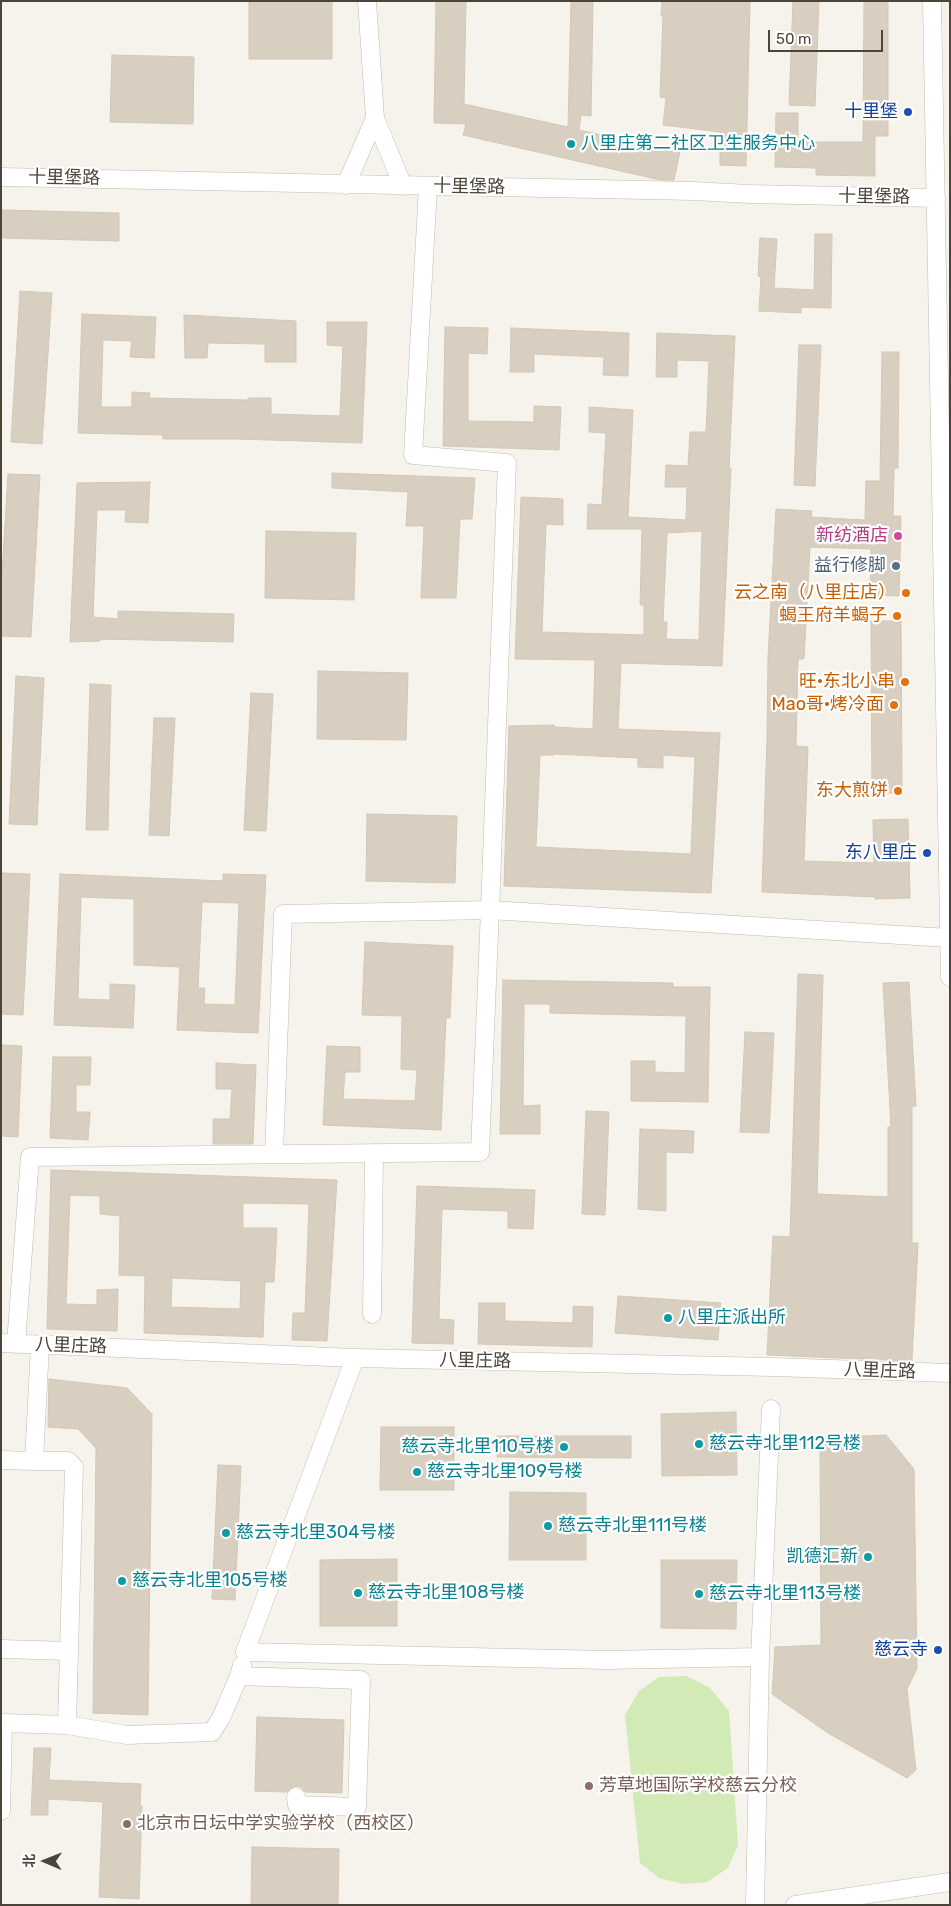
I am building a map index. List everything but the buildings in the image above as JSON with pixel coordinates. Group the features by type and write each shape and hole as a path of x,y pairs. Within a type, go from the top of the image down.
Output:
{"street":[{"path":"367,1 375,118 403,186"},
{"path":"932,1 950,977"},
{"path":"346,185 375,118"},
{"name":"十里堡路","path":"1,177 694,191 936,198"},
{"path":"9,1343 30,1157 480,1152 507,463 413,455 428,187"},
{"path":"274,1154 283,914 490,910 949,938"},
{"path":"372,1314 374,1153"},
{"name":"八里庄路","path":"9,1343 355,1358 773,1367 950,1374"},
{"path":"34,1461 40,1345"},
{"path":"1,1811 3,1723 67,1726 127,1735 212,1732 222,1718 239,1676 245,1652 355,1358"},
{"path":"755,1905 760,1657 772,1409"},
{"path":"1,1460 68,1461 74,1467 67,1726"},
{"path":"1,1649 69,1650"},
{"path":"245,1652 607,1660 760,1657"},
{"path":"239,1676 360,1680 357,1807 296,1806 296,1797"},
{"path":"795,1905 950,1882"}],"green space":[{"path":"687,1676 710,1688 729,1711 738,1845 728,1868 707,1882 683,1884 659,1878 640,1863 625,1715 639,1691 659,1677"}],"place":[{"name":"十里堡","path":"908,112"},
{"name":"八里庄第二社区卫生服务中心","path":"571,144"},
{"name":"新纺酒店","path":"898,536"},
{"name":"益行修脚","path":"896,566"},
{"name":"云之南（八里庄店）","path":"906,593"},
{"name":"蝎王府羊蝎子","path":"897,616"},
{"name":"旺·东北小串","path":"905,682"},
{"name":"Mao哥·烤冷面","path":"894,705"},
{"name":"东大煎饼","path":"898,791"},
{"name":"东八里庄","path":"927,853"},
{"name":"八里庄派出所","path":"668,1318"},
{"name":"慈云寺北里112号楼","path":"699,1444"},
{"name":"慈云寺北里110号楼","path":"564,1447"},
{"name":"慈云寺北里109号楼","path":"417,1472"},
{"name":"慈云寺北里111号楼","path":"548,1526"},
{"name":"慈云寺北里304号楼","path":"226,1533"},
{"name":"凯德汇新","path":"868,1557"},
{"name":"慈云寺北里105号楼","path":"122,1581"},
{"name":"慈云寺北里108号楼","path":"358,1593"},
{"name":"慈云寺北里113号楼","path":"699,1594"},
{"name":"慈云寺","path":"938,1650"},
{"name":"芳草地国际学校慈云分校","path":"589,1786"},
{"name":"北京市日坛中学实验学校（西校区）","path":"127,1824"}]}
